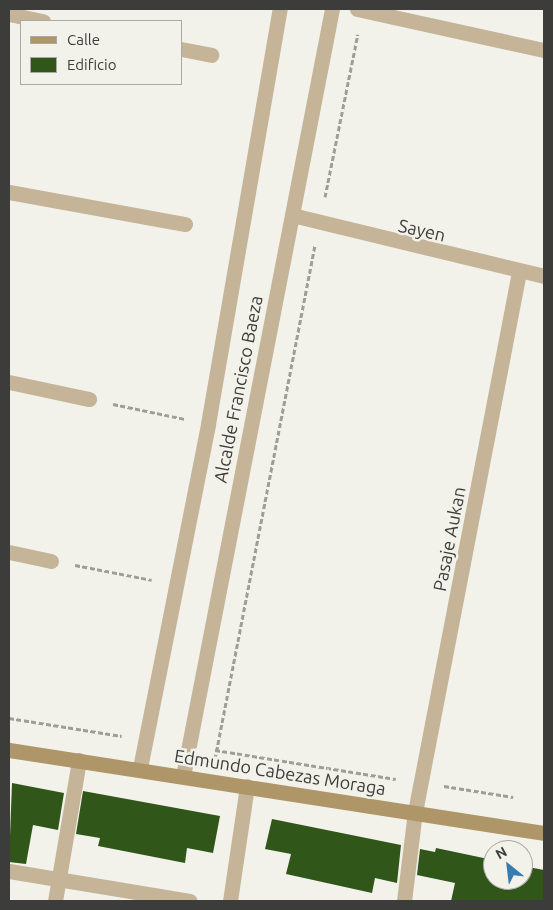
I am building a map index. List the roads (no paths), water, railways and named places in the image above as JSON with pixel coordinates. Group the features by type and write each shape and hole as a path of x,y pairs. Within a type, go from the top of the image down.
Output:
{"street":[{"name":"Alcalde Francisco Baeza","path":"140,768 174,585 208,424 280,9"},
{"name":"Alcalde Francisco Baeza","path":"182,776 332,9"},
{"path":"360,9 544,50"},
{"path":"9,14 38,20"},
{"path":"182,49 211,55"},
{"path":"9,192 185,224"},
{"name":"Sayen","path":"292,215 319,225 519,272 544,276"},
{"name":"Pasaje Aukan","path":"404,901 415,812 519,272"},
{"path":"9,382 89,399"},
{"path":"9,552 50,561"},
{"name":"Edmundo Cabezas Moraga","path":"9,750 140,768 544,833"},
{"path":"55,901 79,760"},
{"path":"230,901 248,786"},
{"path":"9,871 190,901"}]}
